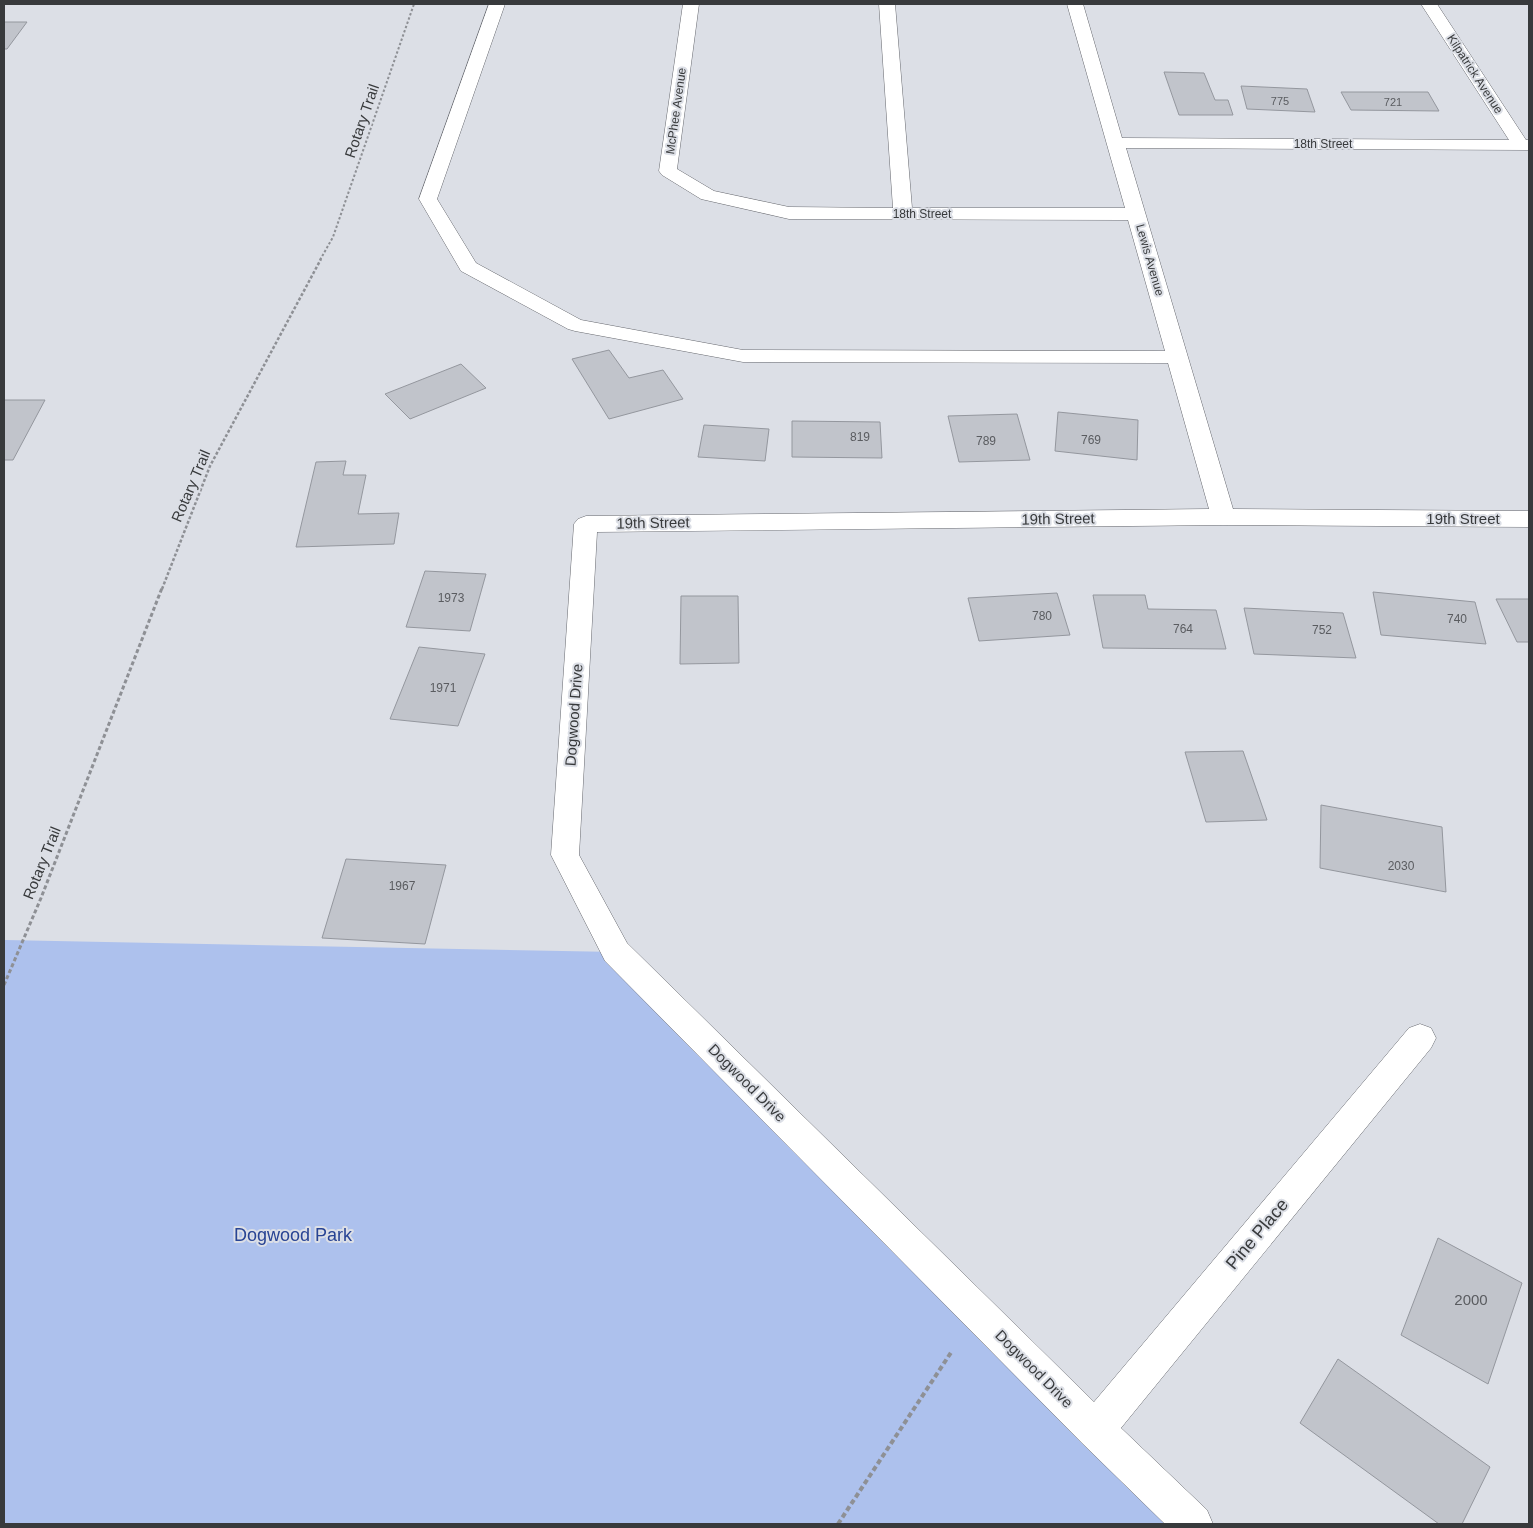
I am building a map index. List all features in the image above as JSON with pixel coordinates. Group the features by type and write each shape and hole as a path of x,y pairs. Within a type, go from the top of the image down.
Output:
{"street":[{"path":"497,4 428,199 468,267 575,325 743,356 1177,357"},
{"name":"McPhee Avenue","path":"691,4 668,171 708,195"},
{"path":"887,4 903,214"},
{"name":"Lewis Avenue","path":"1075,4 1117,143 1223,517"},
{"name":"Kilpatrick Avenue","path":"1429,4 1525,145"},
{"name":"18th Street","path":"1117,143 1525,145"},
{"name":"18th Street","path":"708,195 789,213 1137,214"},
{"name":"19th Street","path":"586,524 1223,517 1529,519"},
{"name":"Dogwood Drive","path":"586,524 565,855 616,952 1094,1430 1193,1524"},
{"name":"Pine Place","path":"1094,1430 1420,1038"}],"path":[{"name":"Rotary Trail","path":"4,985 41,898 210,466 333,237 414,4"},
{"path":"838,1524 977,1312"}],"green space":[{"name":"Dogwood Park","path":"5,940 616,952 1095,1430 1193,1524 4,1524"}],"building":[{"path":"4,22 27,22 7,49 4,49"},
{"path":"1164,72 1204,73 1215,100 1228,100 1233,115 1179,115"},
{"path":"1241,86 1307,89 1315,112 1247,109"},
{"path":"1341,92 1428,92 1439,111 1351,110"},
{"path":"609,350 629,378 663,370 683,399 609,419 572,359"},
{"path":"461,364 486,388 410,419 385,394"},
{"path":"4,400 45,400 13,460 4,460"},
{"path":"1058,412 1138,420 1137,460 1055,451"},
{"path":"1017,414 1030,460 959,462 948,416"},
{"path":"792,421 880,422 882,458 792,457"},
{"path":"704,425 769,429 765,461 698,457"},
{"path":"346,461 343,475 366,475 358,514 399,513 394,544 296,547 316,462"},
{"path":"425,571 486,574 470,631 406,627"},
{"path":"1373,592 1475,602 1486,644 1381,635"},
{"path":"1057,593 1070,635 979,641 968,598"},
{"path":"1093,595 1145,595 1148,609 1216,610 1226,649 1103,648"},
{"path":"681,596 738,596 739,663 680,664"},
{"path":"1496,599 1529,599 1529,642 1517,642"},
{"path":"1244,608 1343,613 1356,658 1254,654"},
{"path":"419,647 485,654 458,726 390,719"},
{"path":"1243,751 1267,820 1206,822 1185,752"},
{"path":"1321,805 1442,827 1446,892 1320,868"},
{"path":"346,859 446,865 425,944 322,938"},
{"path":"1438,1238 1522,1283 1488,1384 1401,1335"},
{"path":"1338,1359 1490,1467 1462,1524 1439,1524 1300,1423"}]}
